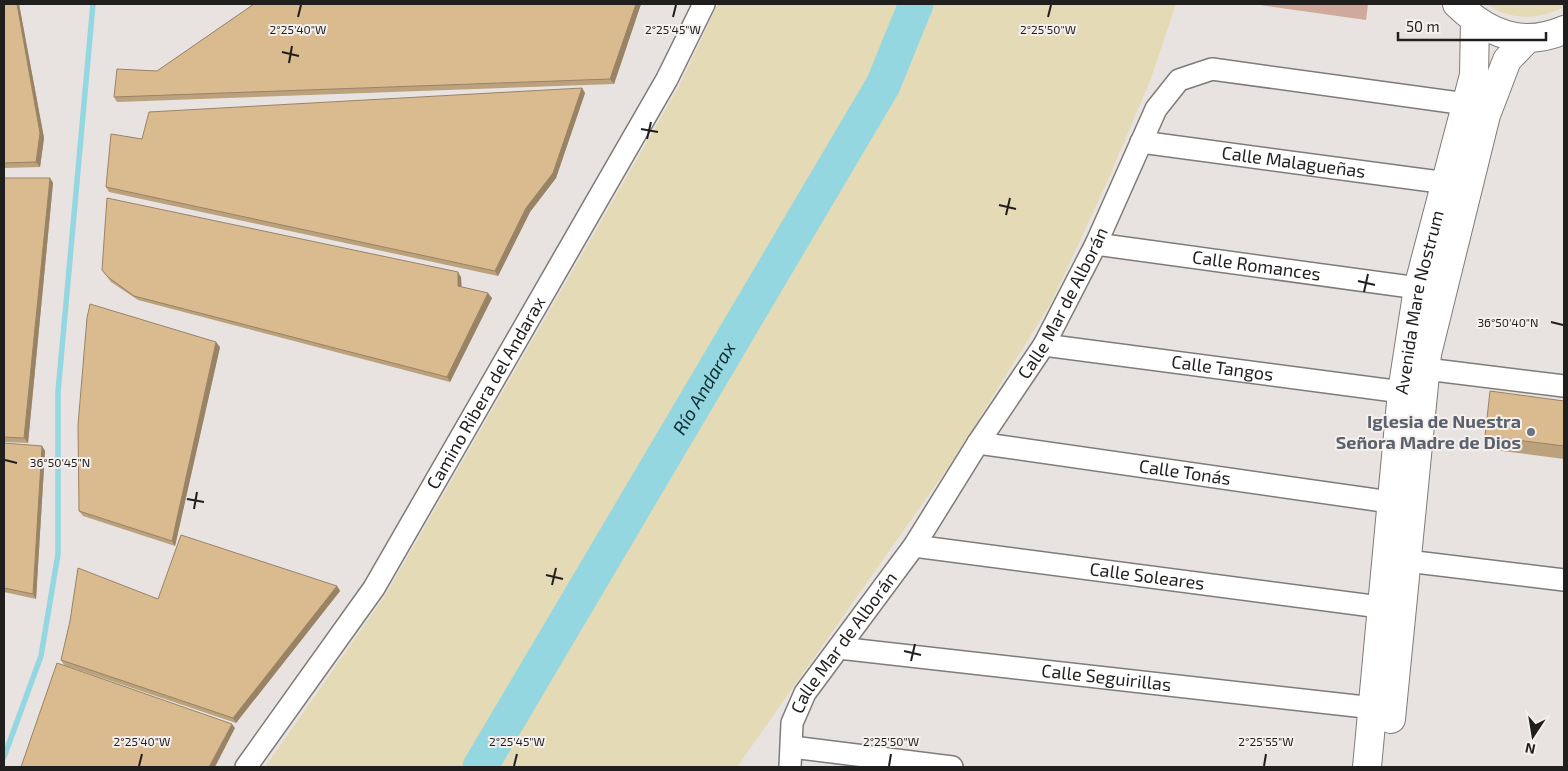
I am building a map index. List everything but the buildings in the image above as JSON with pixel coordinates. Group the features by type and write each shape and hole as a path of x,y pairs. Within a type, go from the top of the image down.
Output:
{"street":[{"name":"Camino Ribera del Andarax","path":"246,767 374,588 668,78 704,4"},
{"path":"1466,13 1500,34 1552,35"},
{"name":"Avenida Mare Nostrum","path":"1368,767 1374,708 1380,608 1402,392 1418,288 1466,104 1476,55 1466,13"},
{"name":"Avenida Mare Nostrum","path":"1386,767 1426,369 1435,317 1486,115 1507,60 1552,35"},
{"name":"Calle Mar de Alborán","path":"791,757 792,723 805,693 914,546 978,443 1044,345 1096,244 1156,109 1179,80 1212,69 1466,104"},
{"name":"Calle Malagueñas","path":"1141,142 1446,183"},
{"name":"Calle Romances","path":"1096,244 1418,288"},
{"name":"Calle Tangos","path":"1044,345 1402,392"},
{"path":"1426,369 1564,386"},
{"name":"Calle Tonás","path":"978,443 1390,502"},
{"name":"Calle Soleares","path":"914,546 1380,608"},
{"path":"1407,561 1564,580"},
{"name":"Calle Seguirillas","path":"839,648 1374,708"},
{"path":"791,757 952,767"}],"shaded area":[{"path":"1253,4 1368,4 1366,20"}],"sand":[{"path":"718,4 1176,4 1150,81 1108,180 1051,303 954,459 737,767 265,767 386,594 679,86"},
{"path":"1487,4 1564,4 1564,7 1545,14 1525,17 1496,10"}],"waterway":[{"path":"4,757 41,656 58,554 58,392 93,4"},
{"name":"Río Andarax","path":"480,767 883,85 916,4"}],"place":[{"name":"Iglesia de Nuestra Señora Madre de Dios","path":"1531,432"}]}
